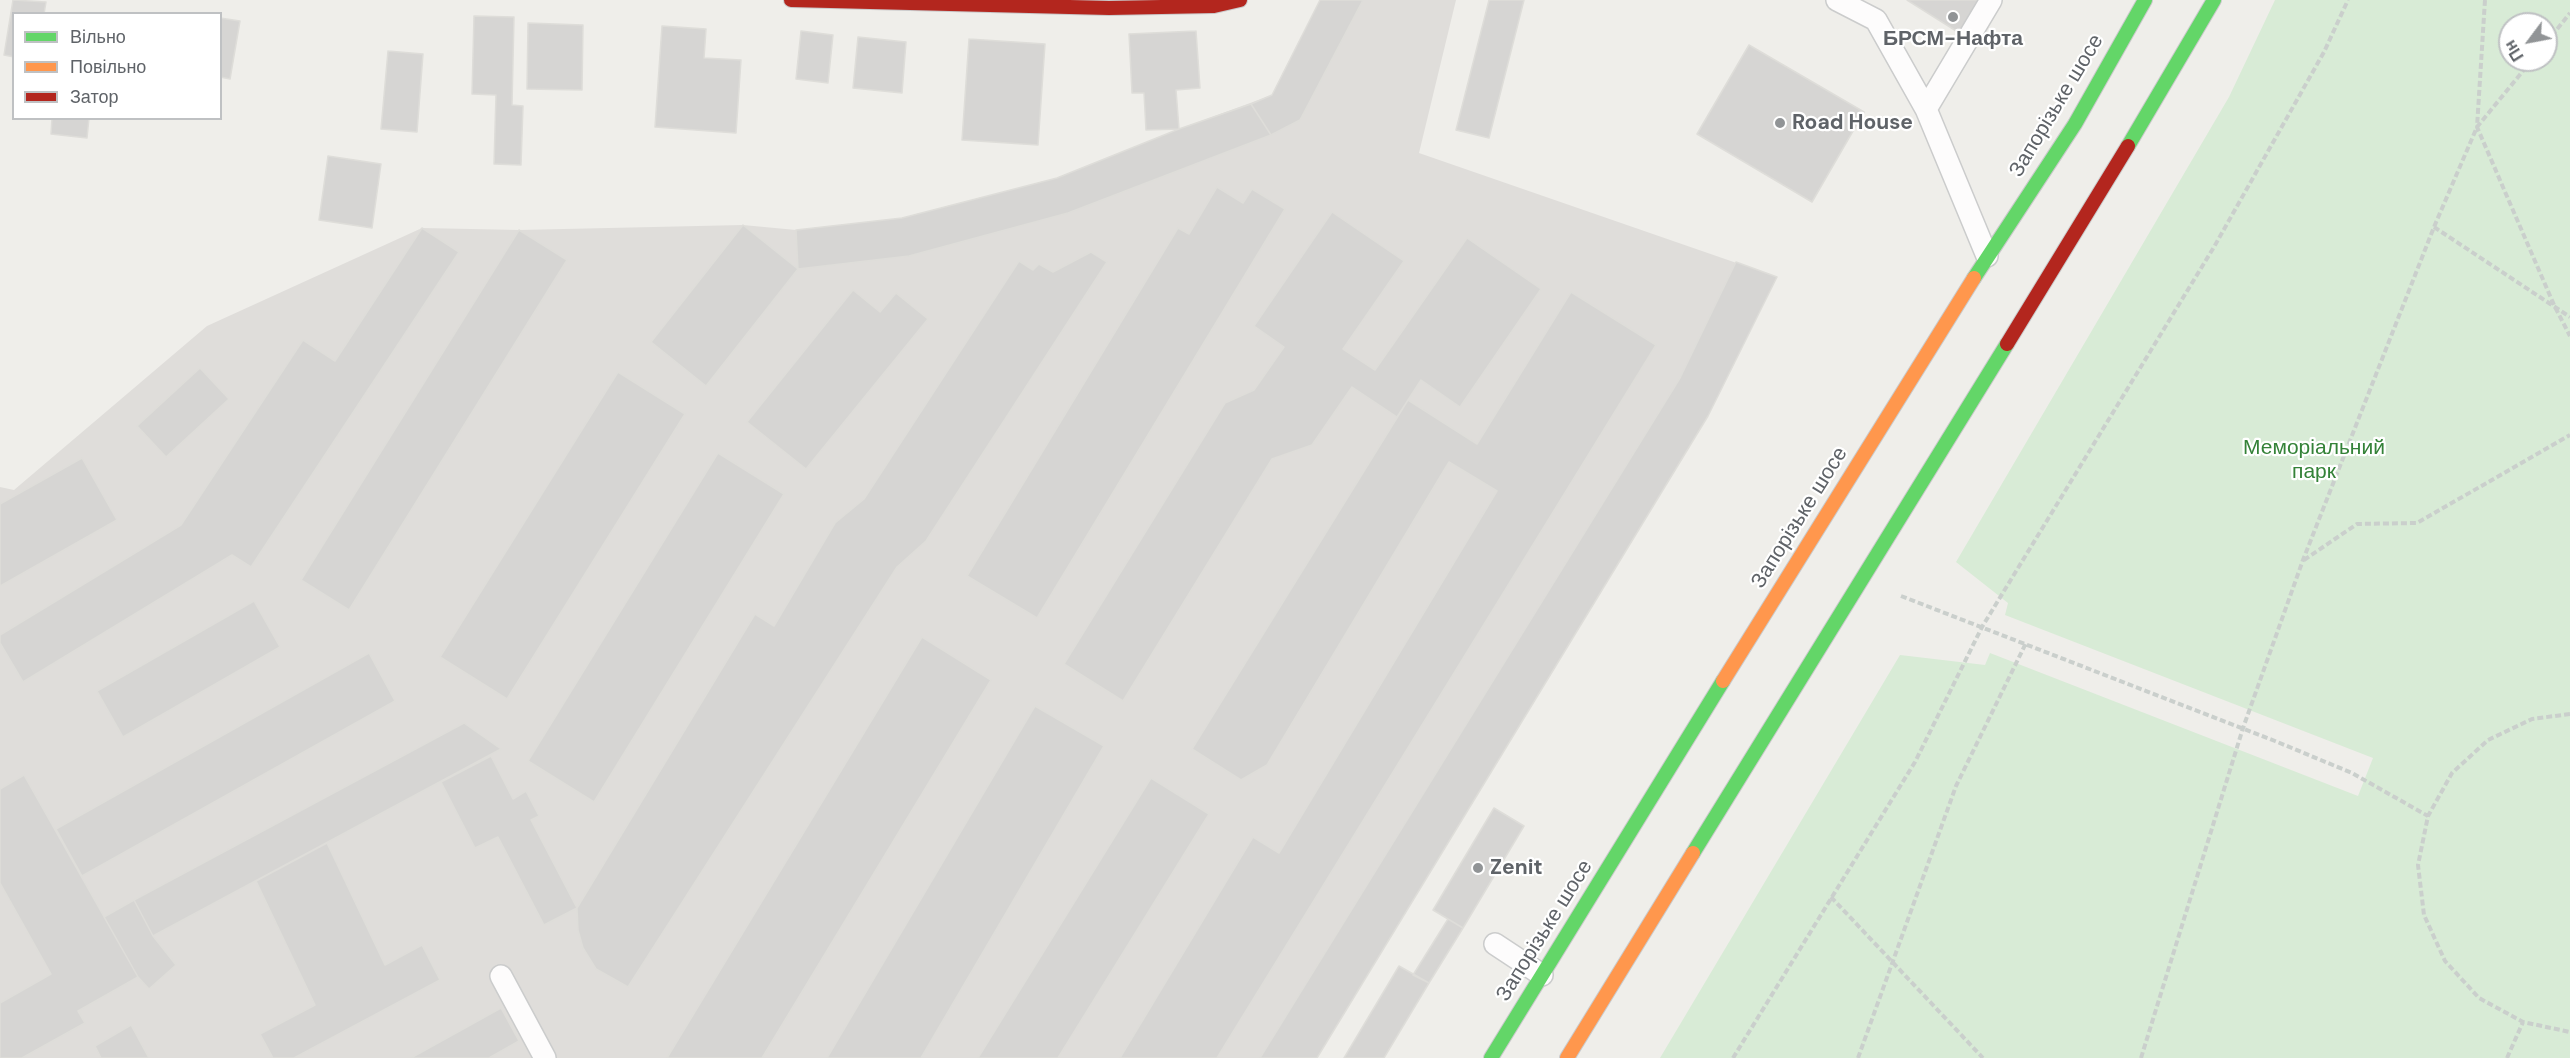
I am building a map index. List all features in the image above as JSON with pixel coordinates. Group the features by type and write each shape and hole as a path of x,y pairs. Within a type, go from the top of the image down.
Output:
{"main road":[{"path":"791,0 1108,8 1214,6 1240,0"},
{"name":"Запорізьке шосе","path":"1491,1058 1987,256 2075,124 2145,0"},
{"path":"1567,1058 2121,159 2214,0"}],"lane":[{"path":"1837,0 1876,20 1926,109 1987,256"},
{"path":"1926,109 1991,0"},
{"path":"1495,944 1542,975"},
{"path":"501,976 545,1058"}],"path":[{"path":"1733,1058 1915,762 1982,627 2214,247 2324,52 2348,0"},
{"path":"2485,0 2477,127 2554,305 2570,336"},
{"path":"2558,28 2570,14"},
{"path":"2141,1058 2243,728 2303,560 2434,227 2477,127 2522,72"},
{"path":"2434,227 2570,317"},
{"path":"2303,560 2357,524 2416,523 2570,435"},
{"path":"1901,596 2243,728 2352,773 2428,816"},
{"path":"1858,1058 1894,964 1956,786 2026,643"},
{"path":"2570,714 2532,719 2488,740 2452,773 2428,816 2418,865 2424,915 2445,961 2480,998 2523,1022 2570,1032"},
{"path":"1832,897 1983,1058"},
{"path":"2507,1058 2523,1022"}],"shaded area":[{"path":"1320,0 1456,0 1419,153 1777,277 1708,416 1317,1058 0,1058 0,487 14,490 207,326 422,228 519,230 743,225 796,230 902,218 1057,178 1272,95"}],"green space":[{"name":"Меморіальний парк","path":"2275,0 2570,0 2570,1058 1660,1058 1900,655 1985,665 1990,653 2358,796 2373,758 2005,615 2008,603 1956,562 2229,97"}],"building":[{"path":"13,0 46,2 44,12 12,12 12,57 4,55"},
{"path":"1320,0 1363,0 1300,120 1271,135 1251,104 1272,95"},
{"path":"1489,0 1524,0 1489,138 1456,130"},
{"name":"БРСМ-Нафта","path":"1907,0 1983,0 1961,34"},
{"path":"474,16 514,17 512,105 523,106 521,165 494,164 496,95 472,94"},
{"path":"222,18 240,21 230,79 222,77"},
{"path":"528,23 583,25 582,90 527,89"},
{"path":"662,26 706,29 704,58 741,60 736,133 655,127"},
{"path":"801,31 833,35 828,83 796,79"},
{"path":"1196,31 1200,88 1176,90 1179,129 1146,130 1144,93 1132,93 1129,34"},
{"path":"858,37 906,42 902,93 853,88"},
{"path":"969,39 1045,44 1038,145 962,140"},
{"name":"Road House","path":"1749,45 1864,112 1812,202 1697,134"},
{"path":"388,51 423,54 417,132 381,129"},
{"path":"1251,104 1271,135 1068,213 909,256 798,269 796,230 902,218 1057,178 1179,129"},
{"path":"52,120 89,120 87,138 51,134"},
{"path":"328,156 381,164 372,228 319,220"},
{"path":"1217,187 1243,203 1252,189 1285,209 1037,618 967,576 1178,228 1189,234"},
{"path":"1332,212 1404,261 1343,349 1375,370 1467,238 1541,289 1460,407 1421,380 1397,417 1352,387 1312,445 1272,459 1123,701 1064,664 1225,403 1254,390 1284,347 1254,326"},
{"path":"743,225 798,269 706,386 651,342"},
{"path":"422,228 459,252 251,567 232,555 23,682 0,643 0,635 181,525 303,340 335,361"},
{"path":"519,230 567,260 349,610 301,580"},
{"path":"1091,252 1107,262 926,541 897,567 628,987 596,969 583,948 578,930 577,908 755,614 774,626 835,523 864,499 1019,261 1033,270 1039,264 1053,272"},
{"path":"1736,262 1777,277 1708,416 1317,1058 1260,1058 1680,378"},
{"path":"853,290 880,312 896,293 928,319 806,469 747,422"},
{"path":"1571,292 1656,345 1217,1058 1120,1058 1253,837 1279,853 1497,491 1449,462 1267,765 1241,780 1192,749 1408,400 1477,444"},
{"path":"200,368 229,399 166,457 137,426"},
{"path":"618,372 685,414 507,699 440,657"},
{"path":"718,453 784,494 594,802 528,761"},
{"path":"82,458 117,520 0,586 0,504"},
{"path":"254,601 280,647 123,737 97,691"},
{"path":"922,637 991,680 762,1058 667,1058"},
{"path":"369,653 395,701 82,876 56,829"},
{"path":"1035,706 1104,746 921,1058 827,1058"},
{"path":"464,723 501,749 153,936 134,900"},
{"path":"491,756 513,799 526,791 539,816 531,820 577,908 544,925 498,837 475,848 441,782"},
{"path":"24,775 138,977 78,1011 85,1023 22,1058 0,1058 0,1003 51,974 0,883 0,789"},
{"path":"1151,778 1209,814 1058,1058 978,1058"},
{"name":"Zenit","path":"1494,808 1524,826 1463,928 1433,910"},
{"path":"327,843 385,965 422,945 440,980 294,1058 273,1058 260,1034 315,1005 256,881"},
{"path":"134,900 153,936 176,965 149,989 138,977 104,917"},
{"path":"1448,919 1463,928 1429,983 1413,975"},
{"path":"1399,966 1429,983 1384,1058 1344,1058"},
{"path":"501,1008 519,1041 489,1058 411,1058"},
{"path":"131,1025 149,1058 101,1058 95,1046"}],"traffic: fast":[{"path":"1974,278 2075,124 2145,0"},
{"path":"2128,146 2214,0"},
{"path":"1693,853 2007,344"},
{"path":"1491,1058 1723,681"}],"traffic: slow":[{"path":"1723,681 1974,278"},
{"path":"1567,1058 1693,853"}],"traffic: jam":[{"path":"791,0 1109,8 1214,6 1240,0"},
{"path":"2007,344 2128,146"}],"place":[{"name":"БРСМ-Нафта","path":"1953,17"},
{"name":"Road House","path":"1780,123"},
{"name":"Zenit","path":"1478,868"}]}
